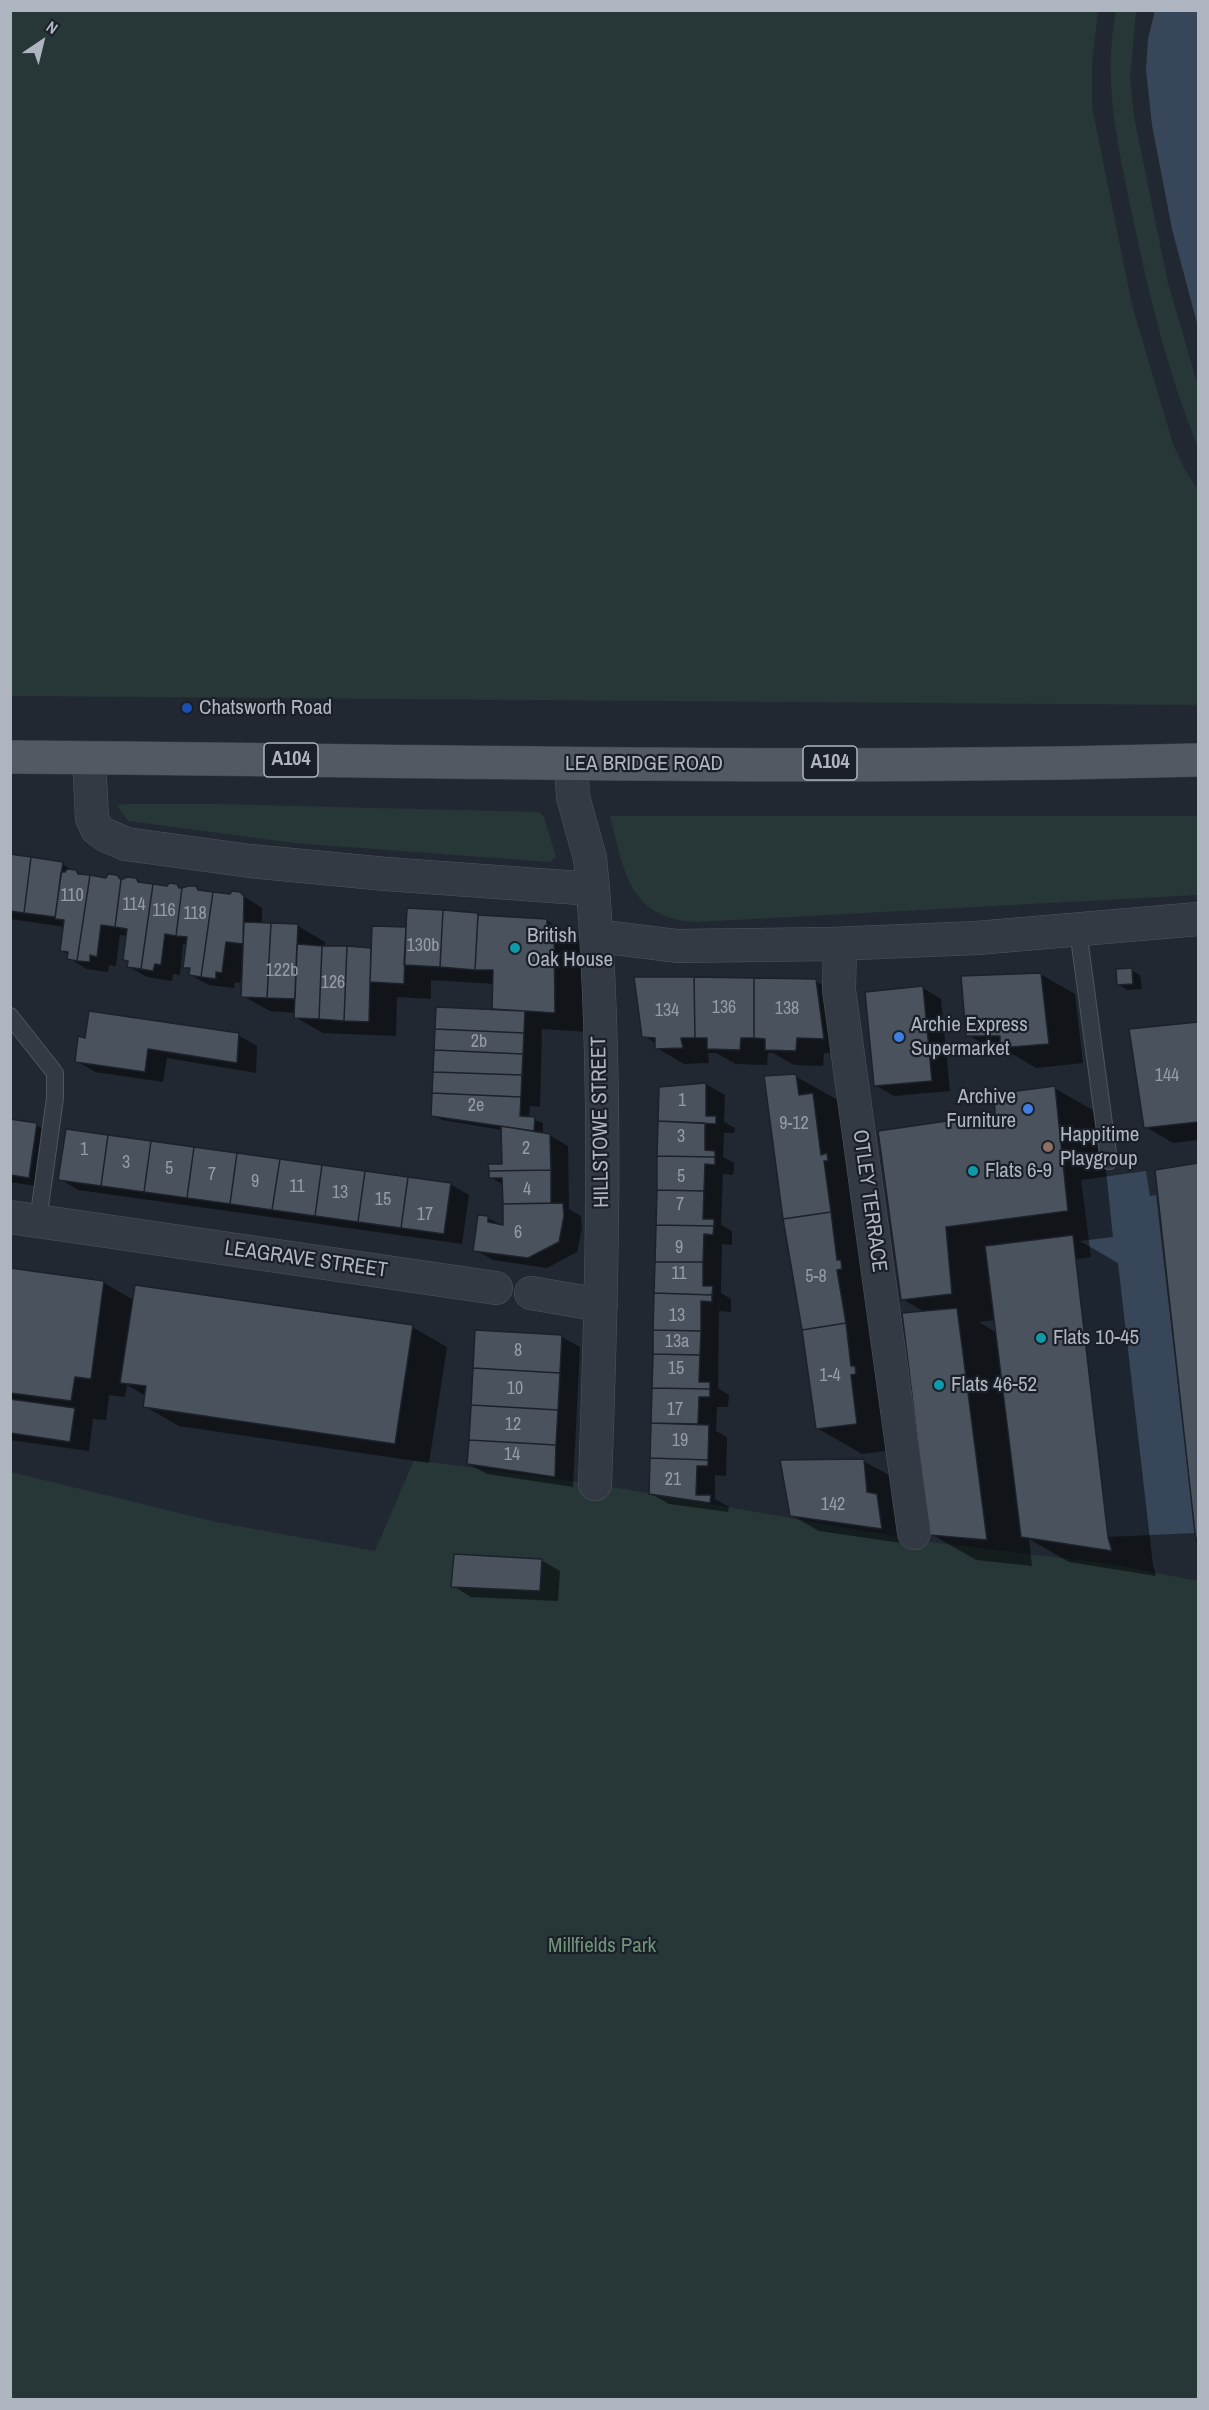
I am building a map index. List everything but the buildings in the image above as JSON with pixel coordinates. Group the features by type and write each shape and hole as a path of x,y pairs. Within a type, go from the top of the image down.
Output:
{"main road":[{"name":"LEA BRIDGE ROAD","path":"10,758 571,764 1088,763 1198,760"}],"street":[{"path":"89,758 92,818 97,829 126,844 250,861 364,872 593,889"},
{"name":"HILLSTOWE STREET","path":"571,764 573,797 590,858 597,936 602,1082 601,1305 595,1484"},
{"path":"597,936 677,946 840,944 977,938 1198,919"},
{"name":"OTLEY TERRACE","path":"840,944 839,990 914,1533"},
{"name":"LEAGRAVE STREET","path":"24,1219 496,1288"},
{"name":"LEAGRAVE STREET","path":"531,1293 601,1305"}],"lane":[{"path":"1078,930 1109,1161"},
{"path":"10,1016 55,1073 55,1098 24,1219"},
{"name":"LEAGRAVE STREET","path":"496,1288 531,1293"}],"green space":[{"path":"11,10 1098,11 1092,62 1092,107 1132,305 1173,444 1198,490 1198,704 11,696"},
{"path":"1116,11 1136,11 1130,78 1134,117 1168,283 1198,386 1198,447 1177,391 1160,332 1145,273 1117,138 1111,87 1112,36"},
{"path":"117,805 539,812 544,817 556,857 550,862 294,843 128,821"},
{"path":"610,816 1198,816 1198,895 697,922 674,919 656,912 633,888 625,872"},
{"name":"Millfields Park","path":"414,1460 595,1484 929,1542 1111,1564 1198,1581 1198,2399 11,2399 11,1472 216,1522 375,1551"}],"water":[{"path":"1155,10 1198,11 1198,327 1172,229 1152,125 1146,70 1148,39"},
{"path":"1146,1171 1150,1196 1156,1195 1195,1533 1108,1537 1076,1259 1091,1257 1081,1180"}],"place":[{"name":"Chatsworth Road","path":"187,708"},
{"name":"British Oak House","path":"515,948"},
{"name":"Archie Express Supermarket","path":"899,1037"},
{"name":"Archive Furniture","path":"1028,1109"},
{"name":"Happitime Playgroup","path":"1048,1147"},
{"name":"Flats 6-9","path":"973,1171"},
{"name":"Flats 10-45","path":"1041,1338"},
{"name":"Flats 46-52","path":"939,1385"}]}
